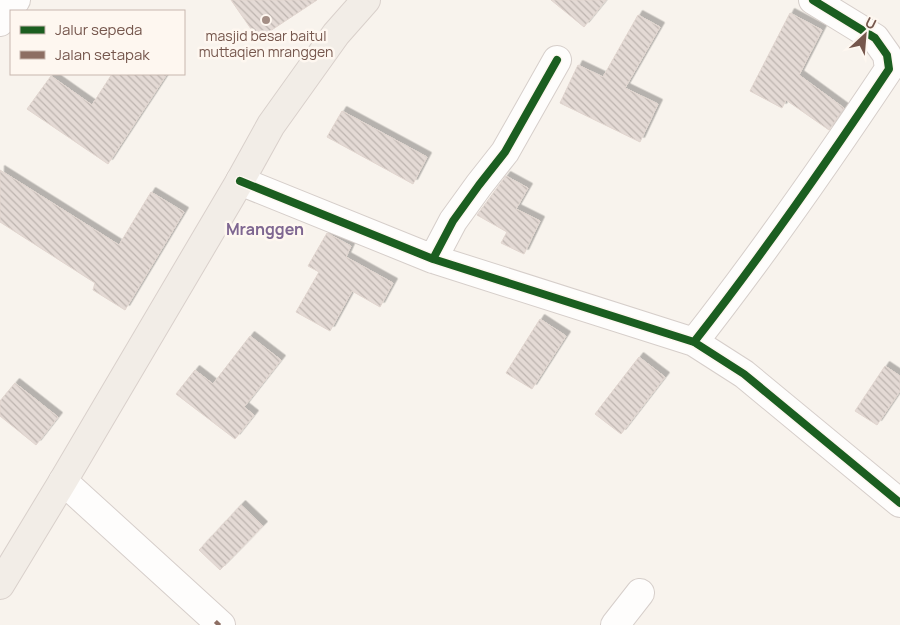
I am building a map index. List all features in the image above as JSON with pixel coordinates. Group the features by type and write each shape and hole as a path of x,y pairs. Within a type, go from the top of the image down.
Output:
{"main road":[{"path":"0,585 240,181 271,125 336,34 366,0"}],"street":[{"path":"0,22 16,0"},
{"path":"694,342 786,219 890,69 887,55 875,38 812,0"},
{"path":"433,259 453,222 505,152 557,60"},
{"path":"240,181 433,259 694,342 744,374 900,503"},
{"path":"63,481 219,624"},
{"path":"615,625 640,593"}],"building":[{"name":"masjid besar baitul muttaqien mranggen","path":"231,0 317,0 258,39"},
{"path":"551,0 606,0 584,27"},
{"path":"790,13 822,30 799,75 844,108 829,130 786,100 782,108 750,91"},
{"path":"638,15 660,27 625,88 658,104 640,142 560,103 578,65 603,77"},
{"path":"111,75 166,75 108,164 27,109 51,76 92,105"},
{"path":"342,111 427,157 413,184 327,137"},
{"path":"0,170 119,245 151,192 184,212 125,310 93,290 95,283 0,222"},
{"path":"506,176 528,188 516,209 540,221 524,254 501,243 507,232 477,215"},
{"path":"327,233 351,246 346,257 393,283 380,307 352,291 330,331 296,312 319,272 308,266"},
{"path":"540,319 566,336 532,389 506,373"},
{"path":"250,336 281,360 244,407 254,415 235,439 176,394 195,370 213,384"},
{"path":"639,357 665,377 621,434 595,414"},
{"path":"885,366 900,376 900,391 877,425 855,411"},
{"path":"15,383 58,417 36,445 0,416 0,401"},
{"path":"241,505 263,526 220,570 199,550"}],"marked path":[{"path":"216,625 219,622"}],"cycle path":[{"path":"694,342 794,207 889,69 887,55 875,38 813,0"},
{"path":"433,259 453,221 505,152 557,60"},
{"path":"240,181 433,259 694,342 744,374 900,503"}],"place":[{"name":"masjid besar baitul muttaqien mranggen","path":"266,20"}],"district":[{"name":"Mranggen","path":"265,229"}]}
